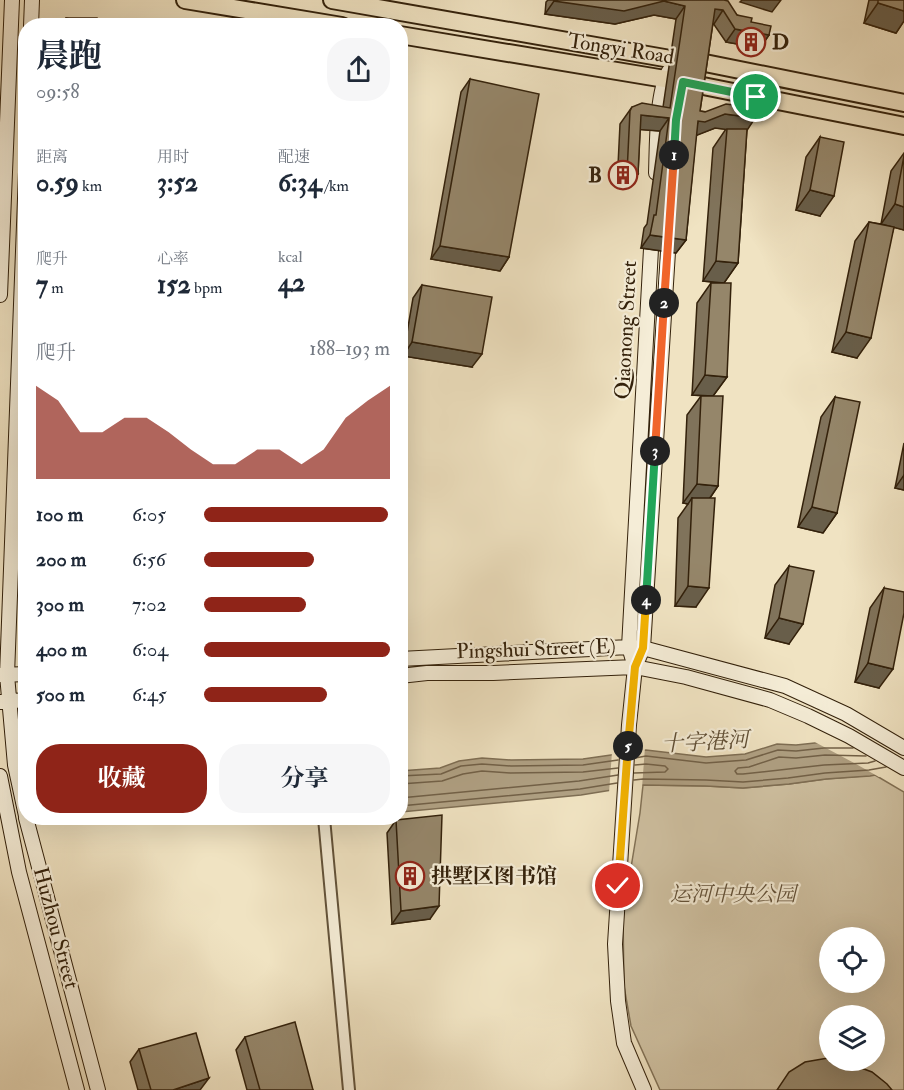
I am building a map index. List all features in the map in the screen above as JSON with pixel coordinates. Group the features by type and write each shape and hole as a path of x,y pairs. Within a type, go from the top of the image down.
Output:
{"main road":[{"path":"0,295 12,0"},
{"path":"31,18 32,0"},
{"path":"184,0 293,18"},
{"name":"Tongyi Road","path":"332,0 677,55 696,56 904,103"},
{"name":"Tongyi Road","path":"408,36 665,79 682,87 904,126"},
{"path":"655,190 658,119 665,79 677,55"},
{"path":"682,87 696,56"},
{"name":"Qiaonong Street","path":"644,1090 624,1042 618,1001 615,944 636,648 653,214"},
{"name":"Qiaonong Street","path":"636,648 669,226"},
{"name":"Huzhou Street","path":"18,355 4,675 5,702 18,779"},
{"name":"Pingshui Street (E)","path":"408,659 636,648 785,686 846,714 904,748"},
{"name":"Pingshui Street (E)","path":"408,675 635,667 686,677 770,700 849,736 904,768"},
{"name":"Huzhou Street","path":"0,776 19,872 77,1090"},
{"name":"Huzhou Street","path":"28,825 99,1090"}],"street":[{"path":"325,825 349,1090"}],"green space":[{"name":"运河中央公园","path":"875,775 904,792 904,1090 660,1090 631,1026 624,986 623,916 643,785 743,788"}],"water":[{"path":"824,742 904,770 870,776 743,788 643,785 581,795 408,811 408,770 440,768 459,761 482,758 583,759 646,750 706,757 745,754 777,744 796,745"}],"pier":[{"path":"904,739 904,773 879,777 811,740"},
{"path":"645,747 642,788 609,793 612,752"}],"building":[{"path":"554,0 724,0 728,1 737,15 752,18 751,22 771,26 769,35 735,29 723,10 715,9 700,111 705,112 726,104 756,108 755,118 725,114 705,122 698,121 686,240 650,235 654,215 656,215 669,118 641,115 638,174 627,173 632,107 642,103 670,108 685,6 664,1 624,11"},
{"path":"878,0 904,0 904,11 878,3"},
{"path":"470,79 539,94 509,257 440,246"},
{"path":"727,129 747,129 738,263 716,261"},
{"path":"820,137 844,142 834,196 810,190"},
{"path":"904,156 904,207 895,204"},
{"path":"869,222 894,227 871,338 846,332"},
{"path":"711,283 731,283 727,377 705,375"},
{"path":"422,285 492,297 482,354 412,342"},
{"path":"701,396 723,396 718,486 697,484"},
{"path":"835,397 860,402 837,513 812,507"},
{"path":"692,498 715,498 709,588 688,586"},
{"path":"789,566 814,571 803,624 779,618"},
{"path":"884,588 904,592 904,613 893,669 868,663"},
{"name":"拱墅区图书馆","path":"442,815 439,906 401,911 396,825 408,825 408,819"},
{"path":"295,1022 313,1090 260,1090 245,1037"},
{"path":"196,1033 209,1078 173,1090 151,1090 139,1049"},
{"path":"819,1060 819,1071 869,1071 892,1090 777,1090 789,1072 805,1062"}],"place":[{"name":"D","path":"751,42"},
{"name":"B","path":"623,175"},
{"name":"拱墅区图书馆","path":"410,876"}],"route":[{"path":"618,886 635,667 643,648 676,120 683,82 756,97"}],"water label":[{"name":"十字港河","path":"705,742"}]}
